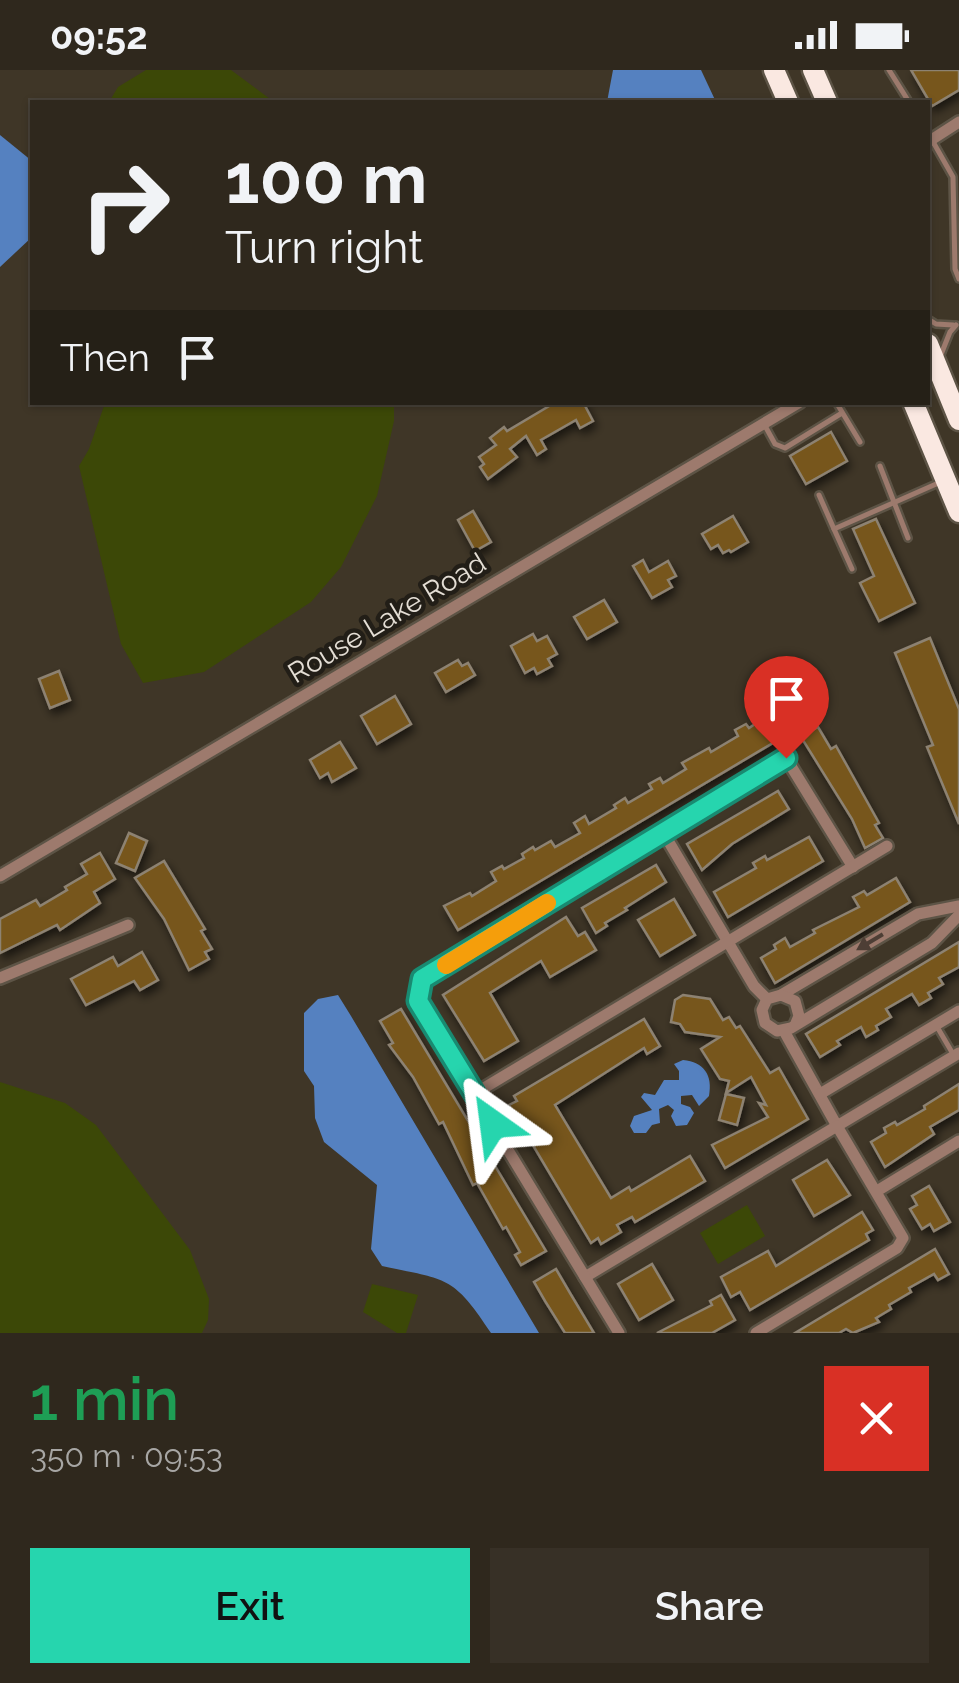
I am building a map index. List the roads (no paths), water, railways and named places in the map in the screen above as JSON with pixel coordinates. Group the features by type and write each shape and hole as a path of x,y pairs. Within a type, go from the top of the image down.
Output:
{"highway":[{"path":"774,70 787,100"},
{"path":"814,70 826,100"},
{"path":"932,367 959,420"},
{"path":"914,405 959,512"}],"street":[{"path":"930,137 959,122"},
{"name":"Rouse Lake Road","path":"0,876 795,405"},
{"path":"619,1333 418,1001 422,979 786,758 853,867"},
{"path":"663,832 754,986 767,1000"},
{"path":"474,1094 888,846"},
{"path":"959,906 918,914 782,995 767,1000 762,1010 765,1023 784,1031 932,943 959,915"},
{"path":"0,978 128,925"},
{"path":"782,995 798,1008 796,1023"},
{"path":"820,1094 959,1011"},
{"path":"756,1333 897,1248 902,1238 784,1031"},
{"path":"585,1277 957,1055"},
{"path":"877,1191 959,1141"}],"lane":[{"path":"890,70 908,100"},
{"path":"930,140 953,177 955,269 959,279"},
{"path":"930,320 946,326 958,324"},
{"path":"932,367 958,324"},
{"path":"838,405 860,442"},
{"path":"764,424 775,444 785,448 842,413"},
{"path":"880,466 908,538"},
{"path":"834,529 946,480"},
{"path":"819,495 852,568"},
{"path":"936,1025 957,1055"}],"water":[{"path":"613,70 701,70 715,100 607,100"},
{"path":"0,135 30,159 30,239 0,267"},
{"path":"338,995 539,1333 491,1333 467,1300 447,1283 382,1266 371,1249 377,1185 324,1142 315,1118 314,1086 304,1071 304,1013 318,999"},
{"path":"683,1060 705,1071 710,1082 709,1096 699,1106 692,1095 681,1096 681,1104 694,1113 687,1125 676,1126 671,1116 674,1110 668,1105 659,1109 660,1123 652,1125 646,1133 634,1133 630,1126 634,1116 652,1110 641,1097 644,1093 655,1095 664,1080 679,1080 674,1064"}]}
